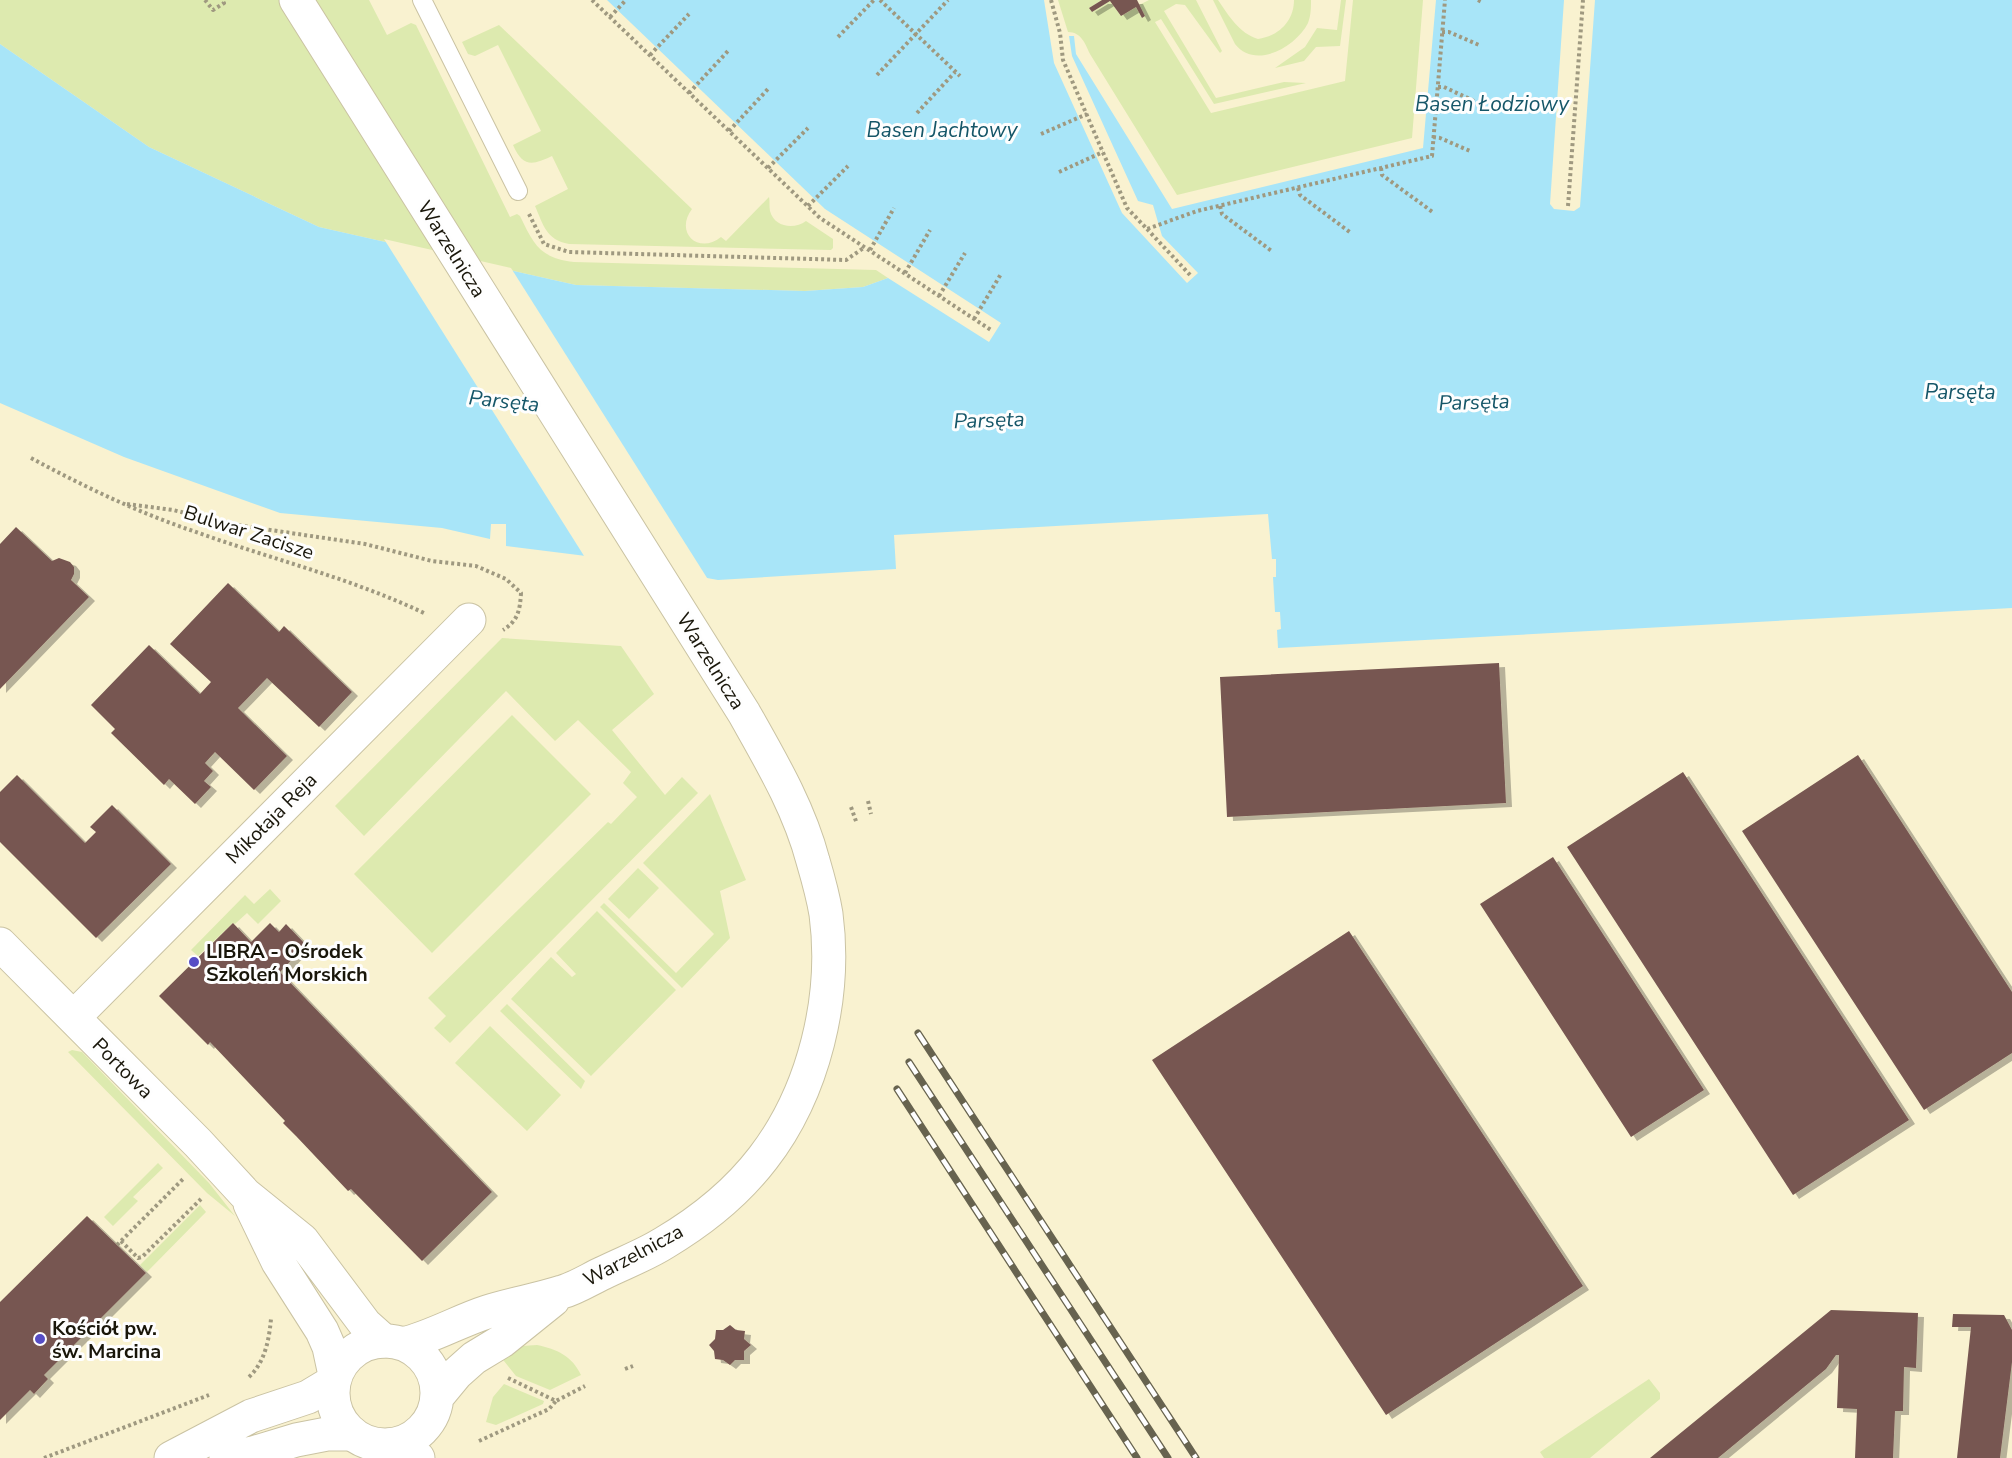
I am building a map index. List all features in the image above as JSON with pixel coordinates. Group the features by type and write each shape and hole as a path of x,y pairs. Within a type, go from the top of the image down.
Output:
{"main road":[{"name":"Warzelnicza","path":"296,0 744,713 787,792 805,835 826,914 828,943 824,1011 810,1065 797,1100 781,1131 753,1171 720,1202 664,1243 564,1292 488,1311 417,1341 393,1343"},
{"name":"Mikołaja Reja","path":"74,1017 465,625"},
{"name":"Portowa","path":"0,944 204,1149 245,1194 302,1240 365,1324 393,1343"},
{"name":"Portowa","path":"245,1194 278,1262 322,1331 329,1347 334,1379"},
{"name":"Warzelnicza","path":"437,1397 456,1374 474,1358 502,1341 564,1292"},
{"path":"370,1343 393,1343 411,1348 426,1361 435,1378 437,1397 432,1415 422,1430 407,1440 404,1452 366,1442 351,1434 335,1411 332,1395 334,1379 342,1363 357,1349 370,1343"},
{"path":"171,1458 251,1416 308,1397 334,1379"},
{"path":"226,1458 327,1434 351,1434"}],"lane":[{"path":"422,0 518,190"}],"path":[{"path":"205,0 213,10 224,3 222,0"},
{"path":"592,0 820,218 991,330"},
{"path":"610,17 626,0"},
{"path":"838,37 874,0"},
{"path":"880,0 960,76"},
{"path":"877,75 948,0"},
{"path":"1051,0 1060,33 1063,60 1128,208 1191,276"},
{"path":"1147,229 1197,211 1432,156 1444,0"},
{"path":"1568,206 1583,0"},
{"path":"650,55 689,14"},
{"path":"1442,32 1449,32 1479,45"},
{"path":"689,93 728,51"},
{"path":"917,113 955,72"},
{"path":"1438,87 1444,87 1474,101"},
{"path":"729,131 768,89"},
{"path":"1041,134 1087,114"},
{"path":"768,168 808,128"},
{"path":"1433,137 1470,151"},
{"path":"1059,172 1103,152"},
{"path":"808,206 848,166"},
{"path":"1381,168 1382,175 1434,213"},
{"path":"1298,188 1300,195 1351,233"},
{"path":"518,190 544,244 568,252 846,260 867,249 894,208"},
{"path":"1220,206 1222,214 1273,252"},
{"path":"905,273 930,231"},
{"path":"939,296 965,253"},
{"path":"974,319 1000,274"},
{"name":"Bulwar Zacisze","path":"31,458 79,484 127,504 193,531 326,573 492,636 508,627 520,613 520,593 506,579 476,566 432,561 365,544 230,524 173,510 127,504"},
{"path":"867,801 871,814"},
{"path":"851,807 857,824"},
{"path":"183,1179 119,1243 138,1258 142,1257 202,1198"},
{"path":"241,1382 259,1365 268,1341 272,1318 280,1313"},
{"path":"625,1369 633,1366"},
{"path":"504,1377 556,1401"},
{"path":"479,1441 549,1409 556,1401 585,1386"},
{"path":"44,1458 216,1392"}],"green space":[{"path":"0,0 369,0 387,35 411,23 416,25 510,217 517,214 520,216 534,242 553,257 574,262 876,270 888,278 863,287 805,291 576,285 319,227 149,147 0,44"},
{"path":"1058,0 1102,0 1089,8 1092,12 1110,1 1121,16 1136,7 1142,18 1145,16 1139,5 1149,0 1196,0 1222,51 1220,53 1185,5 1176,4 1164,11 1216,98 1284,82 1306,83 1214,104 1161,19 1155,22 1211,113 1345,81 1353,0 1423,0 1412,138 1177,195 1084,42 1076,34 1068,32"},
{"path":"1213,0 1218,0 1230,18 1245,33 1258,39 1272,35 1284,26 1291,15 1294,0 1311,0 1310,14 1308,23 1302,32 1285,47 1264,55 1253,55 1243,52 1235,44"},
{"path":"1341,0 1346,0 1340,46 1316,47 1304,61 1275,68 1305,47 1317,28 1337,30"},
{"path":"499,25 692,209 686,226 691,239 705,244 721,237 726,241 769,197 770,211 776,221 790,226 806,221 833,239 833,248 831,250 569,244 555,239 546,230 535,206 568,189 552,156 534,163 525,161 513,145 541,131 498,45 475,56 468,54 462,42"},
{"path":"502,638 621,646 654,694 612,730 665,795 682,777 698,793 450,1043 434,1028 446,1016 428,998 608,822 611,824 637,797 623,783 631,772 578,720 555,741 506,691 364,836 335,806"},
{"path":"512,715 591,794 432,953 354,874"},
{"path":"710,794 746,880 720,891 730,938 682,988 600,907 604,903 676,973 714,934 643,863"},
{"path":"638,868 659,888 629,919 608,899"},
{"path":"270,889 281,901 258,924 247,913 198,956 191,950 245,895 254,904"},
{"path":"597,911 676,990 591,1076 511,999 551,957 572,977 576,974 556,953"},
{"path":"507,1004 585,1081 581,1089 500,1011"},
{"path":"490,1026 561,1095 527,1131 455,1063"},
{"path":"72,1050 82,1052 209,1183 235,1216 207,1193 68,1052"},
{"path":"158,1163 163,1168 133,1197 138,1201 113,1226 104,1217"},
{"path":"200,1205 206,1212 147,1272 140,1265"},
{"path":"537,1345 563,1354 581,1375 550,1390 516,1376 500,1356 522,1346"},
{"path":"1649,1379 1660,1393 1660,1399 1590,1458 1544,1458 1540,1452"},
{"path":"504,1384 544,1401 543,1404 496,1425 486,1422 493,1397"}],"water":[{"path":"607,0 1044,0 1054,63 1122,213 1187,283 1198,273 1162,236 1153,205 1138,201 1072,56 1069,36 1074,36 1076,54 1172,209 1423,148 1436,0 1564,0 1550,204 1554,209 1574,211 1580,207 1595,0 2012,0 2012,608 1278,648 1277,630 1281,629 1280,612 1275,612 1273,577 1276,577 1276,559 1272,559 1268,514 894,535 896,569 718,580 586,556 506,546 506,524 491,524 490,539 442,528 280,513 124,457 0,403 0,44 149,147 319,227 576,285 805,291 863,287 888,278 989,342 1001,323 825,209"}],"pier":[{"path":"384,239 511,268 709,581 586,559"}],"building":[{"path":"1102,0 1137,0 1145,16 1142,18 1136,7 1121,16 1110,1 1092,12 1089,8"},
{"path":"16,527 52,561 59,558 70,562 74,567 71,580 89,597 0,689 0,544"},
{"path":"228,583 279,632 284,626 352,692 319,727 267,678 238,708 287,756 254,790 215,752 205,763 213,771 204,781 211,787 195,804 169,779 164,785 111,733 115,729 91,705 149,645 200,694 211,682 170,644"},
{"path":"1499,663 1506,803 1227,817 1220,677"},
{"path":"1858,755 2012,992 2012,1053 1924,1110 1742,831"},
{"path":"1683,772 1909,1120 1793,1195 1567,847"},
{"path":"17,775 85,843 96,832 90,827 112,805 171,864 96,938 0,842 0,792"},
{"path":"1553,857 1704,1090 1631,1137 1480,904"},
{"path":"233,923 251,942 270,923 279,932 286,924 306,945 280,972 492,1192 422,1261 351,1189 348,1191 210,1042 208,1045 159,996"},
{"path":"1349,931 1583,1286 1386,1415 1152,1060"},
{"name":"Kościół pw. św. Marcina","path":"87,1216 146,1273 44,1375 48,1379 34,1394 30,1390 0,1420 0,1302"},
{"path":"1831,1310 1918,1313 1916,1368 1904,1367 1903,1411 1895,1411 1893,1458 1855,1458 1857,1409 1837,1408 1839,1355 1836,1355 1826,1369 1718,1458 1650,1458"},
{"path":"1953,1314 2004,1315 2012,1330 2012,1362 2000,1458 1957,1458 1971,1327 1952,1327"},
{"path":"730,1325 736,1330 745,1331 744,1339 751,1345 744,1351 744,1360 735,1360 730,1365 723,1360 715,1359 714,1351 709,1345 715,1339 716,1330 723,1330"}],"railway":[{"path":"918,1033 1196,1458"},
{"path":"909,1062 1168,1458"},
{"path":"897,1089 1137,1458"}],"place":[{"name":"LIBRA - Ośrodek Szkoleń Morskich","path":"194,962"},
{"name":"Kościół pw. św. Marcina","path":"40,1339"}],"water label":[{"name":"Basen Łodziowy","path":"1492,104"},
{"name":"Basen Jachtowy","path":"942,130"},
{"name":"Parsęta","path":"1960,392"},
{"name":"Parsęta","path":"504,401"},
{"name":"Parsęta","path":"1474,402"},
{"name":"Parsęta","path":"989,420"}]}
